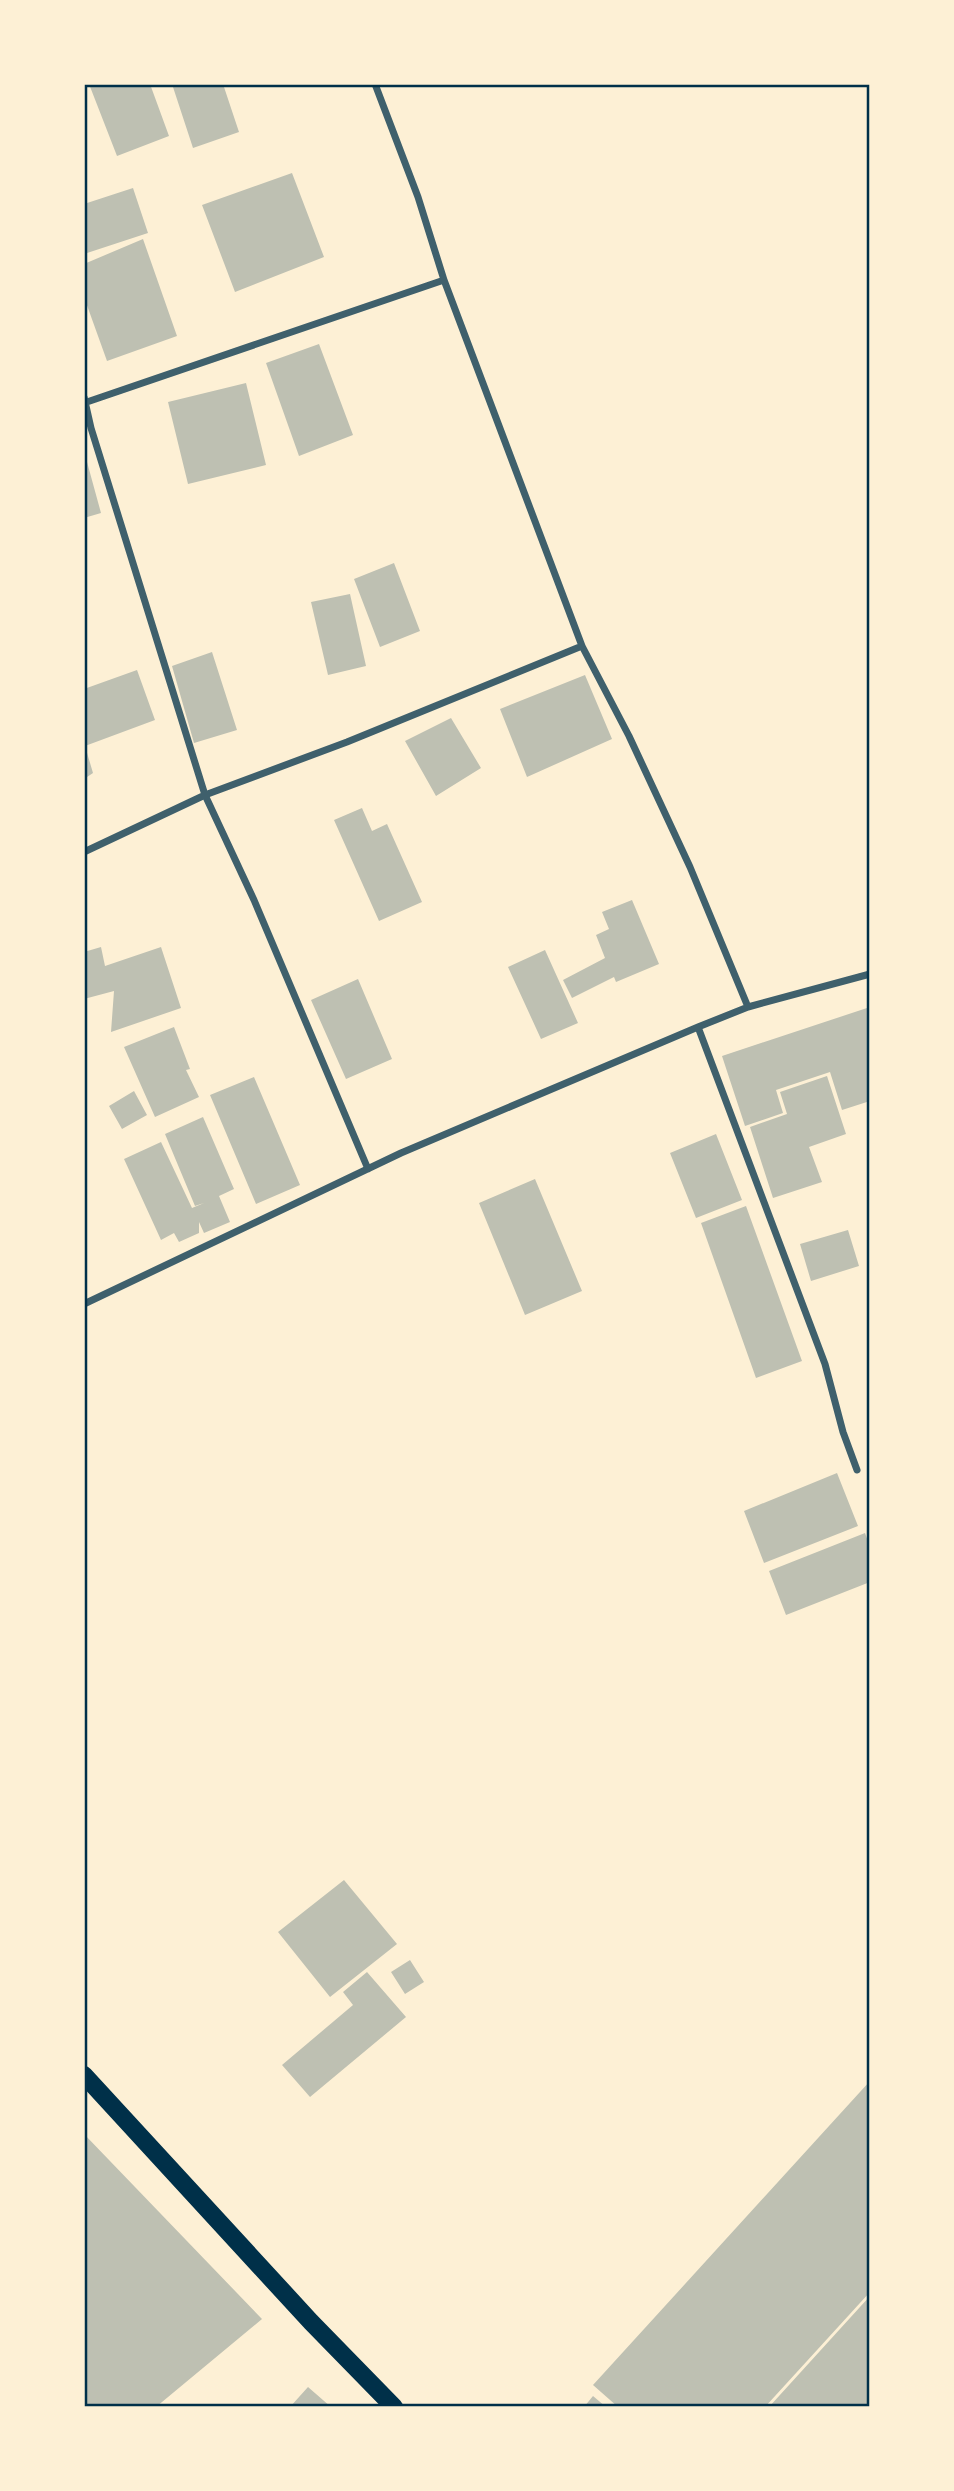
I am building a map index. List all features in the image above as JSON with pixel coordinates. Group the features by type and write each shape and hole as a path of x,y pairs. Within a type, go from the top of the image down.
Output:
{"main road":[{"path":"84,2075 311,2322 394,2407"}],"street":[{"path":"375,84 418,197 444,280 582,646 629,736 690,867 748,1007"},
{"path":"368,1169 254,900 205,795 90,428 85,401 444,280"},
{"path":"84,852 205,795 347,742 582,646"},
{"path":"84,1304 368,1169 698,1027 748,1007 870,974"},
{"path":"698,1027 825,1364 843,1432 857,1470"}],"building":[{"path":"89,84 150,84 169,136 117,156"},
{"path":"172,84 223,84 239,132 193,148"},
{"path":"292,173 324,257 235,292 202,205"},
{"path":"133,188 148,233 84,254 84,204"},
{"path":"143,239 177,336 107,361 84,297 84,264"},
{"path":"319,344 353,435 299,456 266,363"},
{"path":"246,383 266,465 188,484 168,402"},
{"path":"84,451 101,513 84,518"},
{"path":"394,563 420,631 380,647 354,579"},
{"path":"350,594 366,666 328,675 311,602"},
{"path":"212,652 237,730 194,743 172,666"},
{"path":"137,670 155,720 85,746 93,773 84,779 84,689"},
{"path":"585,675 612,739 527,777 500,709"},
{"path":"451,718 481,768 436,796 405,741"},
{"path":"362,808 372,831 387,824 422,902 379,921 334,820"},
{"path":"632,900 659,964 616,982 614,977 572,998 563,980 605,958 596,935 609,929 602,912"},
{"path":"101,947 105,966 161,947 181,1008 111,1032 114,991 84,999 84,952"},
{"path":"545,950 578,1023 541,1039 508,967"},
{"path":"358,979 392,1059 346,1079 311,1000"},
{"path":"870,1007 870,1101 842,1110 830,1072 776,1090 783,1113 745,1126 722,1056"},
{"path":"174,1027 190,1069 186,1070 199,1097 155,1117 124,1047"},
{"path":"827,1076 846,1134 809,1147 822,1182 773,1198 750,1127 787,1114 780,1092"},
{"path":"254,1077 300,1185 256,1204 210,1095"},
{"path":"134,1091 147,1115 122,1129 109,1106"},
{"path":"203,1117 234,1189 219,1196 230,1222 204,1233 199,1222 199,1233 179,1242 174,1233 161,1240 124,1159 161,1142 192,1208 204,1203 195,1206 165,1134"},
{"path":"716,1134 742,1200 696,1218 670,1153"},
{"path":"535,1179 582,1291 525,1315 479,1203"},
{"path":"746,1206 802,1361 756,1378 701,1223"},
{"path":"848,1230 859,1266 811,1281 800,1244"},
{"path":"837,1473 858,1526 764,1563 744,1511"},
{"path":"865,1533 870,1547 870,1582 786,1615 769,1571"},
{"path":"344,1880 397,1944 330,1997 278,1932"},
{"path":"410,1960 424,1982 405,1994 391,1972"},
{"path":"367,1972 406,2017 310,2097 282,2065 353,2005 343,1992"},
{"path":"870,2081 870,2292 765,2407 618,2407 593,2385"},
{"path":"84,2134 262,2319 156,2407 84,2407"},
{"path":"870,2296 870,2407 769,2407"},
{"path":"308,2387 331,2407 290,2407"},
{"path":"593,2396 606,2407 584,2407"}]}
